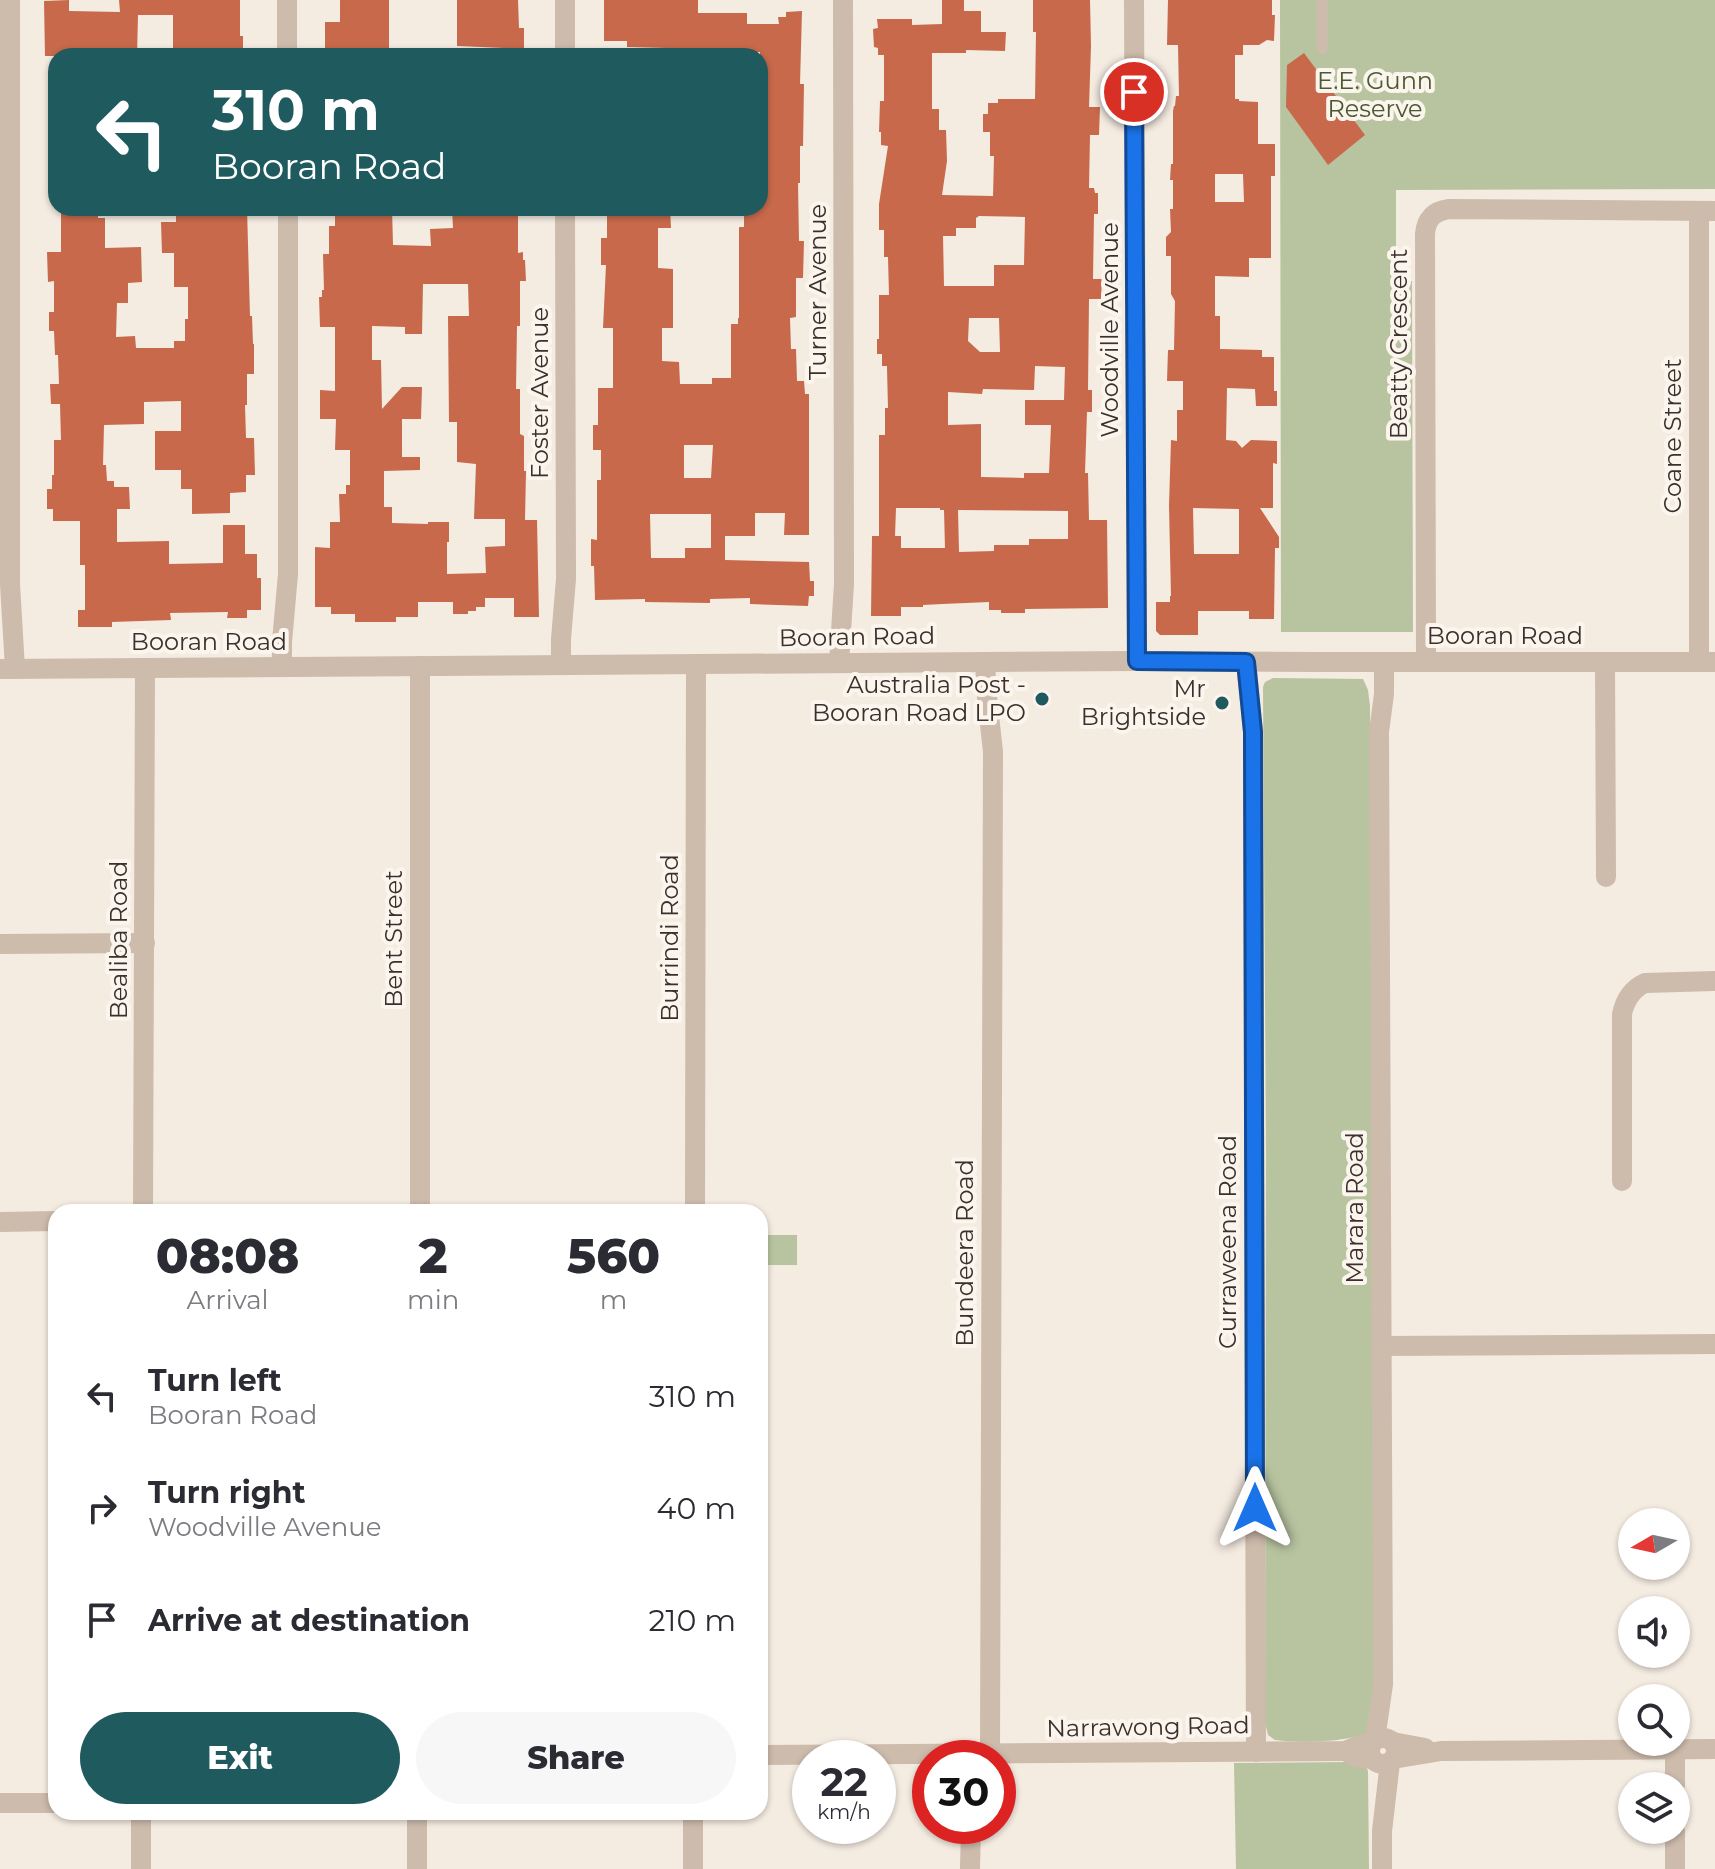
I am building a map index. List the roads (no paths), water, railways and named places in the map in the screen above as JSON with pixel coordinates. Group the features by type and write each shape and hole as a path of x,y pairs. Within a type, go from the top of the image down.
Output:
{"street":[{"path":"6,669 10,584 10,0"},
{"path":"287,0 287,48"},
{"path":"565,0 565,48"},
{"name":"Turner Avenue","path":"843,0 844,584 851,638 845,663"},
{"name":"Woodville Avenue","path":"1134,0 1137,661"},
{"name":"Beatty Crescent","path":"1426,662 1425,234 1428,220 1438,212 1449,209 1707,211"},
{"name":"Coane Street","path":"1707,211 1707,662"},
{"path":"288,216 288,574 295,642 288,667"},
{"name":"Foster Avenue","path":"565,216 566,579 574,639 567,665"},
{"name":"Booran Road","path":"6,669 1137,661 1707,662"},
{"name":"Bundeera Road","path":"977,1740 993,752 999,703 993,662"},
{"name":"Curraweena Road","path":"1252,662 1258,687 1253,732 1256,1752"},
{"name":"Marara Road","path":"1378,662 1384,694 1379,732 1382,1869"},
{"path":"1605,662 1606,877"},
{"name":"Burrindi Road","path":"695,1204 696,664"},
{"name":"Bent Street","path":"420,666 420,1204"},
{"name":"Bealiba Road","path":"143,1204 145,668"},
{"path":"0,944 145,943"},
{"path":"1622,1181 1624,1005 1628,997 1645,983 1715,981"},
{"path":"0,1222 48,1221"},
{"path":"1381,1346 1715,1344"},
{"name":"Narrawong Road","path":"1016,1755 1345,1751 1356,1757 1382,1750 1618,1749"},
{"name":"Narrawong Road","path":"1690,1749 1715,1749"},
{"name":"Narrawong Road","path":"768,1755 912,1756"},
{"path":"0,1803 48,1803"},
{"path":"141,1820 141,1869"},
{"path":"417,1820 417,1869"},
{"path":"693,1820 693,1869"},
{"path":"970,1869 971,1844"},
{"path":"1675,1844 1675,1869"}],"lane":[{"path":"1322,0 1322,49"}],"place":[{"name":"Australia Post - Booran Road LPO","path":"1042,699"},
{"name":"Mr Brightside","path":"1222,703"}],"park label":[{"name":"E.E. Gunn Reserve","path":"1375,95"}]}
